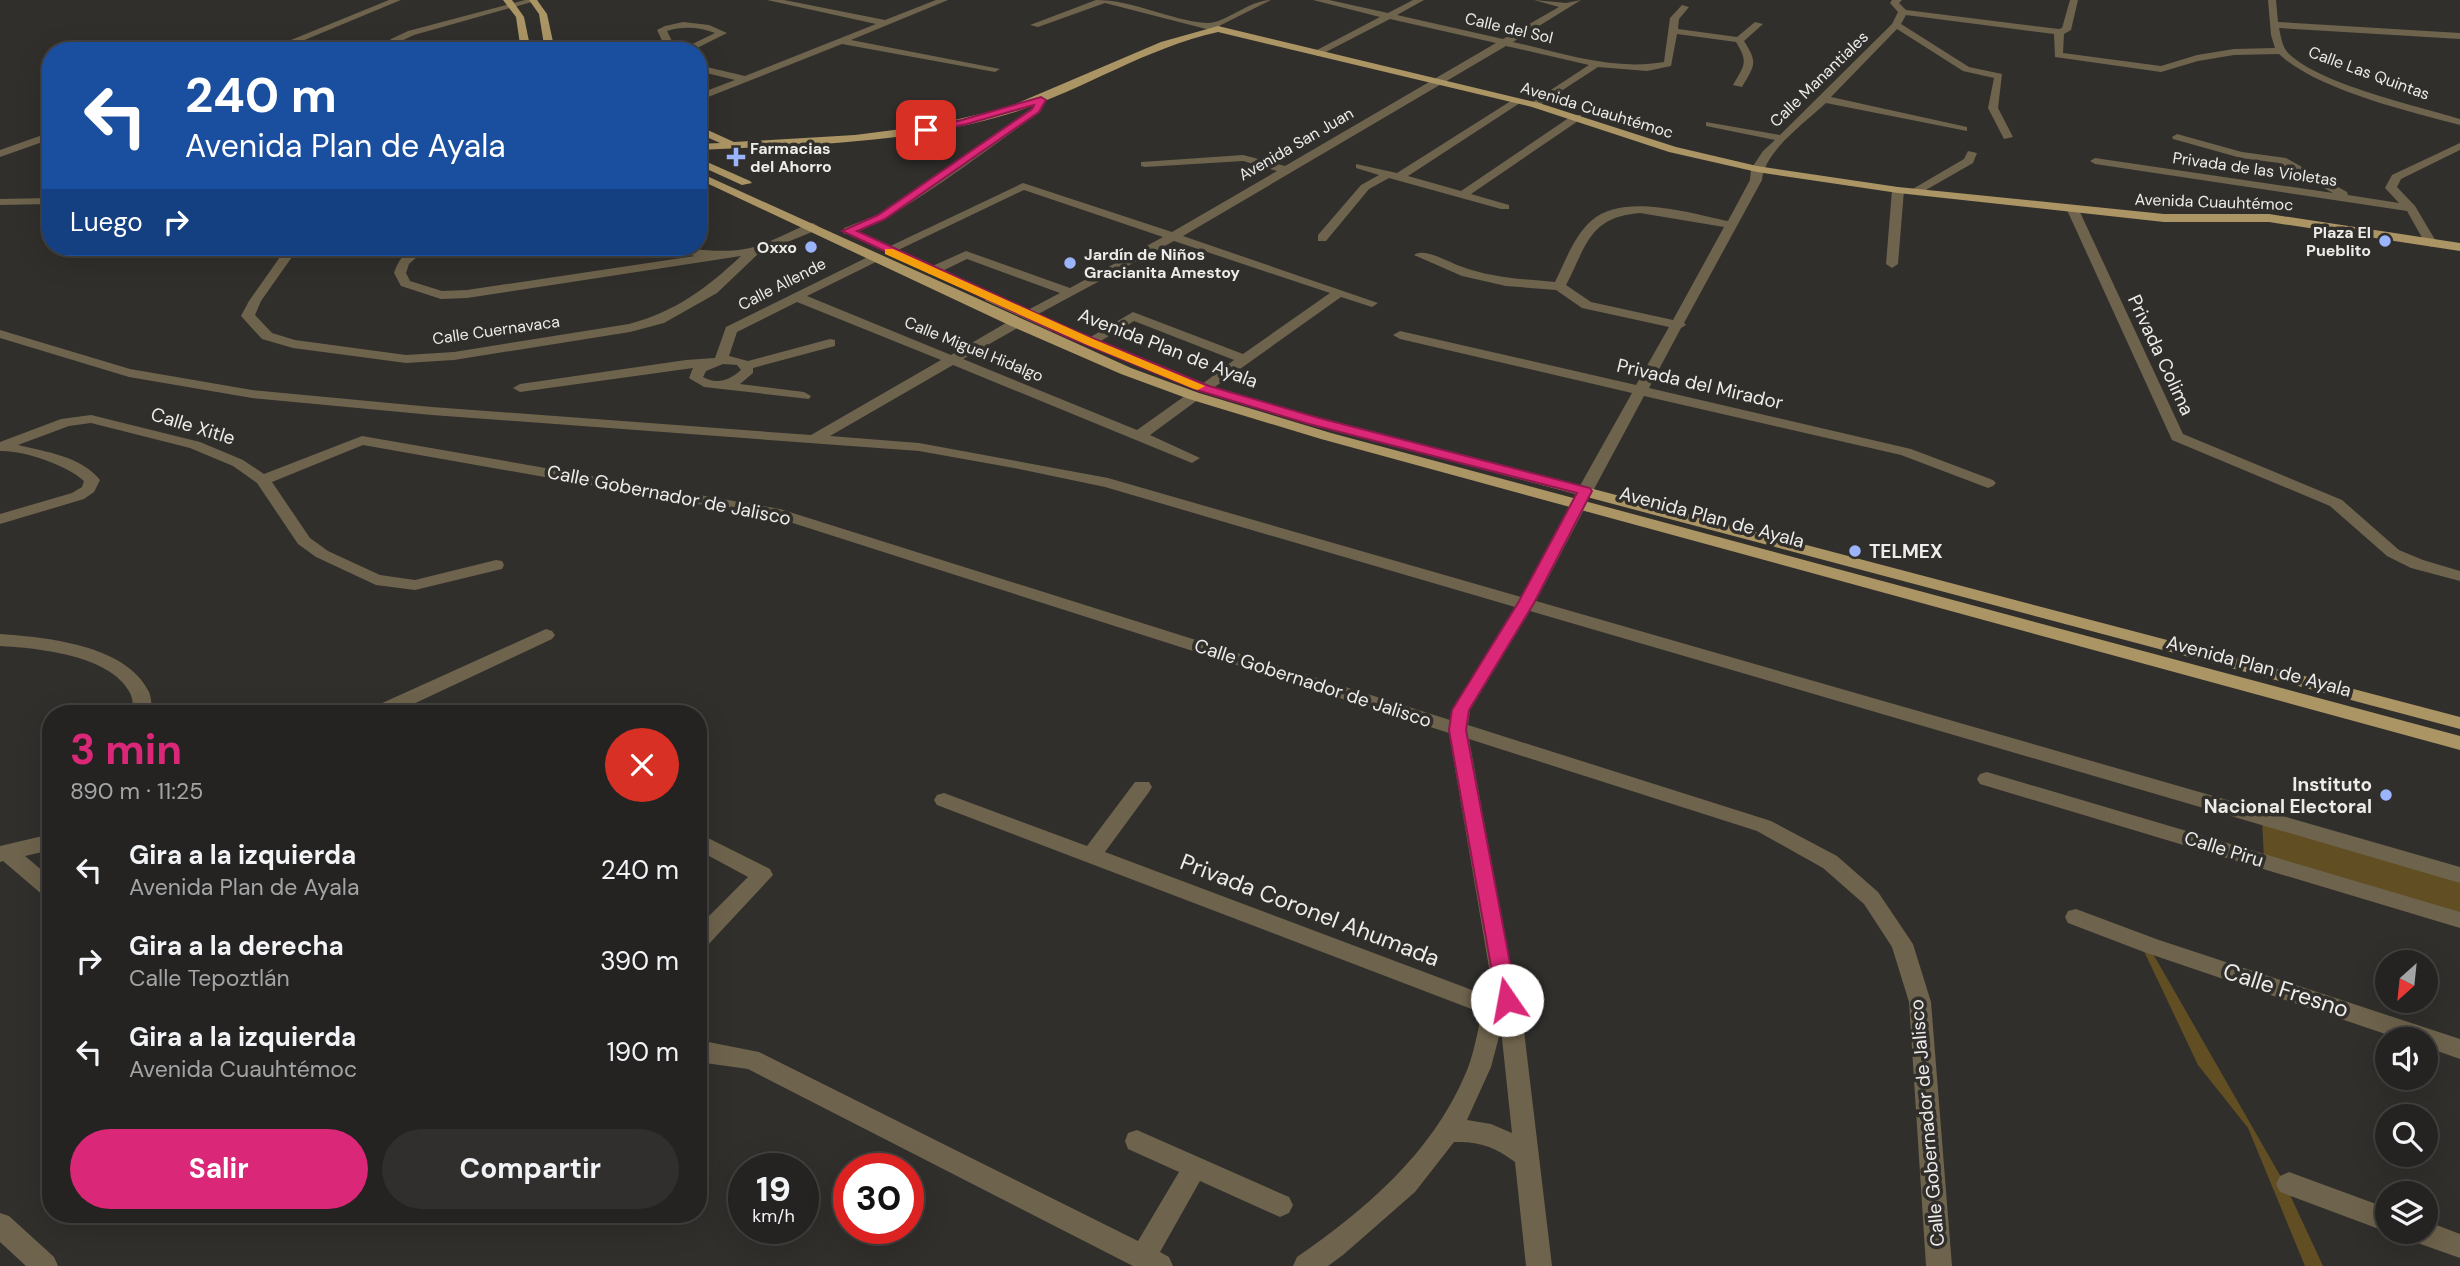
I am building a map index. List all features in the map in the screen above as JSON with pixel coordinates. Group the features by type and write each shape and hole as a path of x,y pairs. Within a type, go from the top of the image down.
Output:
{"main road":[{"path":"534,0 543,14 548,42"},
{"path":"510,2 520,17 524,42"},
{"name":"Avenida Cuauhtémoc","path":"707,148 880,138 964,122 1041,100 1163,43 1214,28 1535,105 1673,150 1756,169 1898,190 2073,209 2194,220 2269,218 2460,247"},
{"name":"Avenida Cuauhtémoc","path":"707,134 746,145"},
{"name":"Avenida Plan de Ayala","path":"707,165 848,231 882,253 1016,323 1126,371 1199,392 1326,436 1582,497 2460,723"},
{"name":"Avenida Plan de Ayala","path":"707,179 813,227 932,271 1199,392"},
{"name":"Avenida Plan de Ayala","path":"1582,497 2460,743"}],"street":[{"path":"292,42 397,0"},
{"path":"393,42 411,33 510,2 534,0"},
{"path":"771,0 884,23"},
{"path":"707,95 944,0"},
{"path":"1035,25 1105,0 1214,28 1267,0"},
{"name":"Calle del Sol","path":"1317,0 1612,67 1647,68 1668,64 1675,31"},
{"path":"1318,53 1420,0"},
{"path":"1538,0 1573,3"},
{"path":"1898,0 1894,3 1903,12 2059,32 2066,30 2074,0"},
{"name":"Calle Las Quintas","path":"2272,0 2282,51 2292,62 2311,72 2460,122"},
{"name":"Avenida San Juan","path":"1029,315 1172,237 1573,3"},
{"path":"1685,7 1675,18 1675,31 1739,40 1750,57 1750,63 1738,85"},
{"name":"Calle Manantiales","path":"1458,730 1461,710 1526,603 1679,325 1756,180 1756,169 1781,138 1824,99 1896,25 1903,12"},
{"path":"1739,40 1758,23"},
{"path":"668,42 662,30 678,25 715,29 722,33 702,42"},
{"path":"1896,25 1966,69 1999,76 1993,108 2008,137"},
{"path":"2275,25 2460,36"},
{"path":"2059,32 2058,55 2161,69 2197,58 2234,52 2282,51"},
{"path":"838,41 995,69"},
{"path":"1535,105 1596,64"},
{"path":"707,70 745,79"},
{"path":"1824,99 1963,129"},
{"path":"848,231 881,217 1036,110 1041,100"},
{"path":"1322,238 1365,187 1393,175 1518,101"},
{"path":"1462,195 1577,117"},
{"path":"1710,124 1781,138"},
{"path":"2177,137 2218,164 2241,155 2282,160 2352,200"},
{"path":"0,154 42,138"},
{"path":"2431,243 2411,208 2391,188 2391,182 2396,177 2460,146"},
{"path":"1915,192 1969,160 1972,153"},
{"path":"1145,164 1243,158 1286,170"},
{"name":"Privada de las Violetas","path":"2095,161 2218,164 2352,200 2411,208"},
{"path":"1360,166 1505,207"},
{"name":"Calle Allende","path":"722,360 731,330 882,253 1023,186 1172,237"},
{"path":"1892,264 1898,190"},
{"path":"0,202 42,201"},
{"name":"Privada Colima","path":"2073,209 2177,437 2336,503 2354,513 2392,552 2411,562 2460,576"},
{"path":"1559,286 1594,224 1615,212 1655,211 1732,225"},
{"name":"Calle Cuernavaca","path":"287,256 248,316 267,336 293,344 406,359 481,352 630,328 659,320 712,290 754,251 813,227"},
{"path":"1172,237 1372,303"},
{"path":"411,256 403,262 400,273 405,283 441,295 467,295 754,251"},
{"path":"707,254 718,256"},
{"path":"932,271 966,255 1070,292"},
{"path":"1420,255 1466,273 1506,282 1559,286 1587,305 1679,325"},
{"path":"643,268 656,256"},
{"path":"1139,437 1340,292"},
{"name":"Calle Miguel Hidalgo","path":"795,296 1192,458"},
{"path":"1089,342 1133,316 1246,360"},
{"path":"816,438 1016,323"},
{"path":"0,334 129,373 252,394 439,412 919,447 1108,483 2460,876"},
{"name":"Privada del Mirador","path":"1400,335 1906,452 1988,483"},
{"path":"520,388 722,360 741,361 747,365 830,344"},
{"path":"707,364 696,373 696,378 708,384 727,384 739,389 804,396"},
{"path":"727,384 745,376 747,365"},
{"name":"Calle Xitle","path":"2,447 66,422 91,419 195,445 238,463 263,480"},
{"name":"Calle Gobernador de Jalisco","path":"263,480 362,440 780,514 1765,826 1830,862 1871,898 1902,944 1920,1002 1939,1266"},
{"name":"Calle Xitle","path":"0,519 78,496 89,489 92,480 85,472 71,465 2,447"},
{"path":"263,480 304,541 322,554 376,580 415,585 496,565"},
{"path":"395,705 546,635"},
{"path":"0,640 61,649 102,660 132,677 145,699 144,705"},
{"path":"1458,730 1527,1156 1539,1266"},
{"name":"Calle Piru","path":"1987,779 2460,920"},
{"path":"1091,856 1142,787"},
{"name":"Privada Coronel Ahumada","path":"944,800 1091,856 1503,1003"},
{"path":"3,853 42,844"},
{"path":"707,846 763,875 707,932"},
{"path":"3,853 42,883"},
{"name":"Calle Fresno","path":"2076,917 2152,946 2460,1049"},
{"path":"1306,1266 1358,1231 1406,1186 1449,1130 1477,1075 1503,1003"},
{"path":"707,1054 751,1059 1152,1262 1195,1167"},
{"path":"1449,1130 1475,1129 1503,1138 1527,1156"},
{"path":"1137,1141 1280,1205"},
{"path":"2289,1184 2375,1216"},
{"path":"0,1225 45,1266"},
{"path":"2438,1239 2460,1247"}],"shaded area":[{"path":"2262,818 2460,875 2460,920 2264,861"},
{"path":"2148,945 2285,1184 2323,1266 2305,1266 2248,1128 2198,1065 2142,947"}],"slow traffic":[{"path":"889,251 1089,342 1198,386"}],"place":[{"name":"Farmacias del Ahorro","path":"736,157"},
{"name":"Plaza El Pueblito","path":"2385,241"},
{"name":"Oxxo","path":"811,247"},
{"name":"Jardín de Niños Gracianita Amestoy","path":"1070,263"},
{"name":"TELMEX","path":"1855,551"},
{"name":"Instituto Nacional Electoral","path":"2386,795"}],"route":[{"path":"926,130 1041,100 1036,110 881,217 848,231 1069,333 1205,388 1314,421 1585,491 1526,603 1461,710 1458,730 1507,1000"}]}
